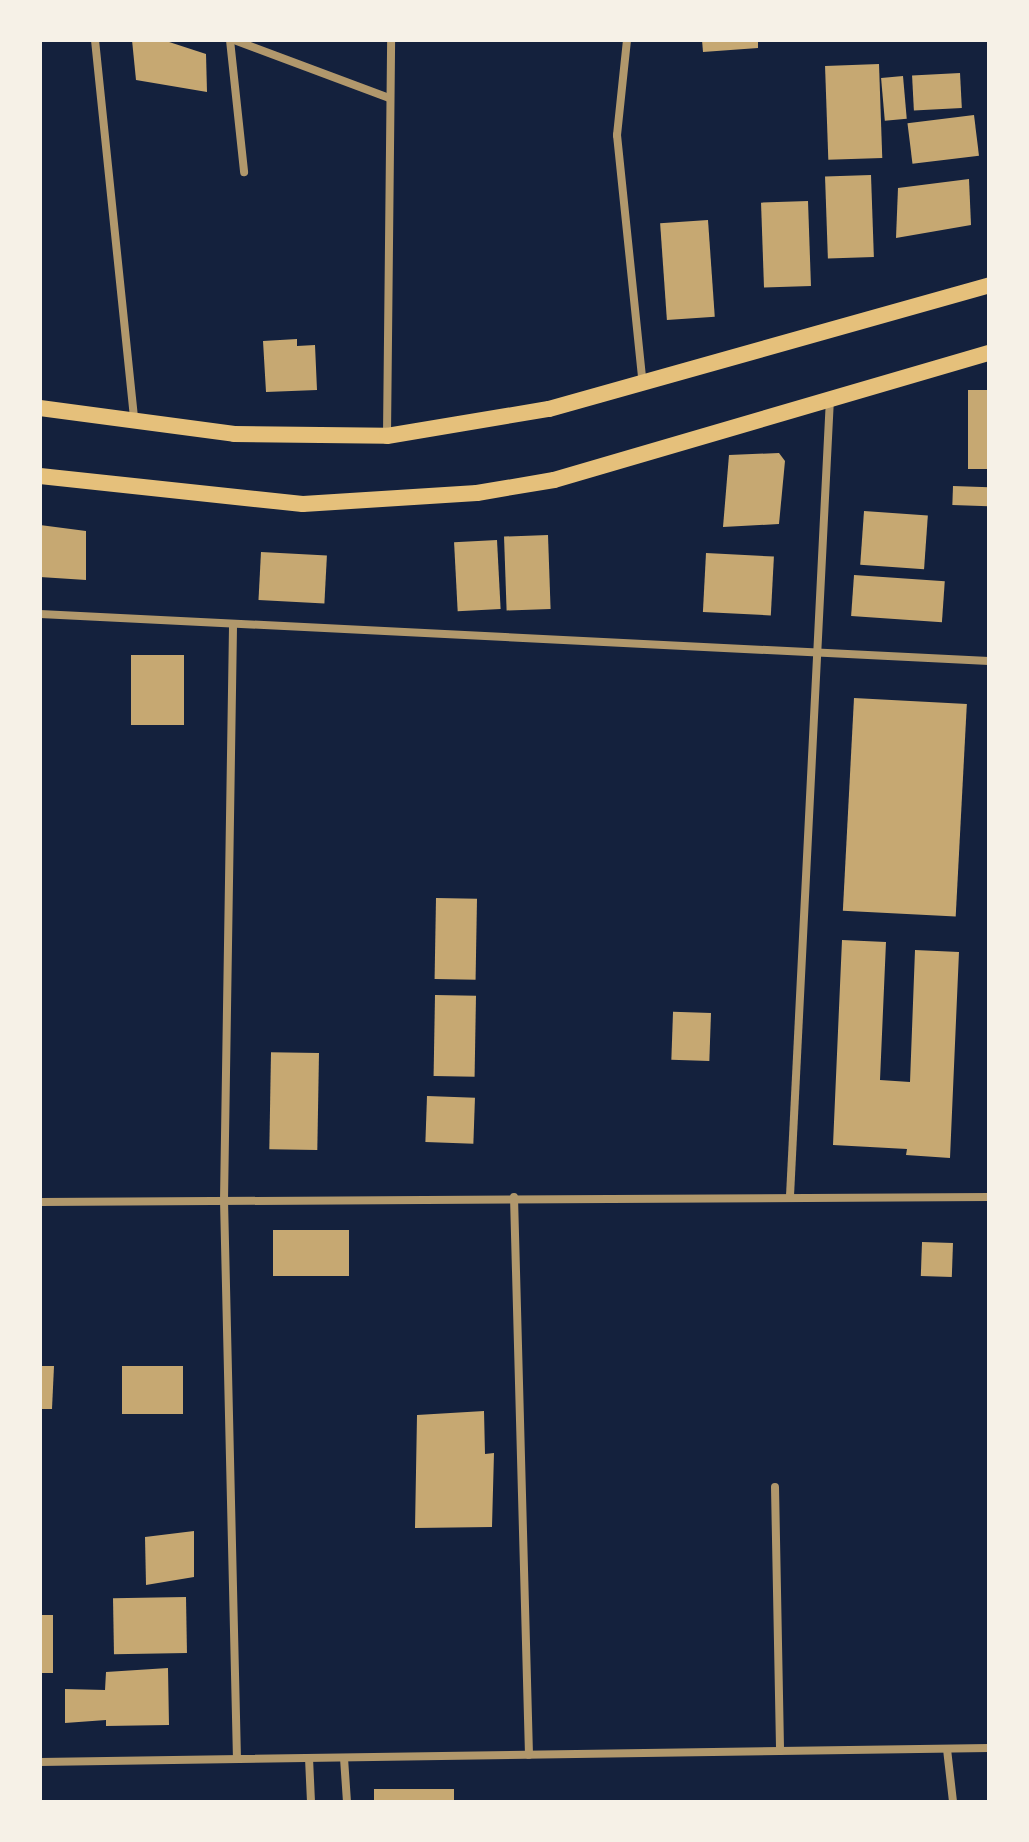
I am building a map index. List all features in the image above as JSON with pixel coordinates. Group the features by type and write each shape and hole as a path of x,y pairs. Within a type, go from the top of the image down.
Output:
{"main road":[{"path":"40,408 234,434 387,436 549,409 989,285"},
{"path":"40,476 231,500 393,502 554,480 989,353"}],"street":[{"path":"95,40 134,420"},
{"path":"244,172 232,40 389,98"},
{"path":"387,436 391,40"},
{"path":"627,40 617,135 643,385"},
{"path":"790,1196 830,398"},
{"path":"40,614 233,627 989,661"},
{"path":"233,627 224,1200 237,1759"},
{"path":"514,1197 529,1755"},
{"path":"40,1202 514,1197 989,1197"},
{"path":"775,1487 780,1751"},
{"path":"40,1762 989,1748"},
{"path":"947,1749 953,1802"},
{"path":"309,1758 311,1802"},
{"path":"344,1758 347,1802"}],"building":[{"path":"132,40 163,40 206,54 207,92 136,80"},
{"path":"702,40 758,40 758,48 703,52"},
{"path":"879,64 882,158 828,160 825,66"},
{"path":"960,73 962,108 914,110 912,76"},
{"path":"903,76 907,119 885,121 881,78"},
{"path":"974,115 979,156 912,164 907,123"},
{"path":"871,175 874,257 828,259 825,177"},
{"path":"969,179 971,225 896,238 898,188"},
{"path":"808,201 811,286 764,288 761,203"},
{"path":"708,220 715,317 667,320 660,223"},
{"path":"297,339 297,346 315,345 317,390 266,392 263,341"},
{"path":"968,390 989,390 989,469 968,469"},
{"path":"779,453 785,461 779,524 723,527 729,455"},
{"path":"953,486 989,487 988,506 952,505"},
{"path":"864,511 928,515 924,569 860,565"},
{"path":"40,525 86,531 86,580 40,577"},
{"path":"548,535 551,609 507,610 504,537"},
{"path":"497,540 501,609 458,611 454,542"},
{"path":"261,552 327,555 324,603 258,600"},
{"path":"706,553 774,557 771,615 703,612"},
{"path":"854,575 945,581 942,622 851,616"},
{"path":"131,655 184,655 184,725 131,725"},
{"path":"854,698 967,704 956,917 843,911"},
{"path":"436,898 477,899 476,980 435,979"},
{"path":"842,940 886,942 880,1080 910,1082 915,950 959,952 950,1158 906,1155 907,1149 833,1145"},
{"path":"435,995 476,996 475,1077 434,1076"},
{"path":"673,1012 711,1013 709,1061 671,1060"},
{"path":"271,1052 319,1053 317,1150 269,1149"},
{"path":"427,1096 475,1098 473,1144 425,1142"},
{"path":"273,1230 349,1230 349,1276 273,1276"},
{"path":"922,1242 953,1243 952,1277 921,1276"},
{"path":"40,1366 54,1366 52,1409 40,1409"},
{"path":"122,1366 183,1366 183,1414 122,1414"},
{"path":"484,1411 485,1454 494,1453 492,1527 415,1528 417,1415"},
{"path":"194,1531 194,1577 146,1585 145,1537"},
{"path":"186,1597 187,1653 114,1654 113,1598"},
{"path":"40,1615 53,1615 53,1673 40,1673"},
{"path":"168,1668 169,1725 106,1726 106,1720 65,1723 65,1689 105,1690 106,1672"},
{"path":"374,1789 454,1789 454,1802 374,1802"}]}
